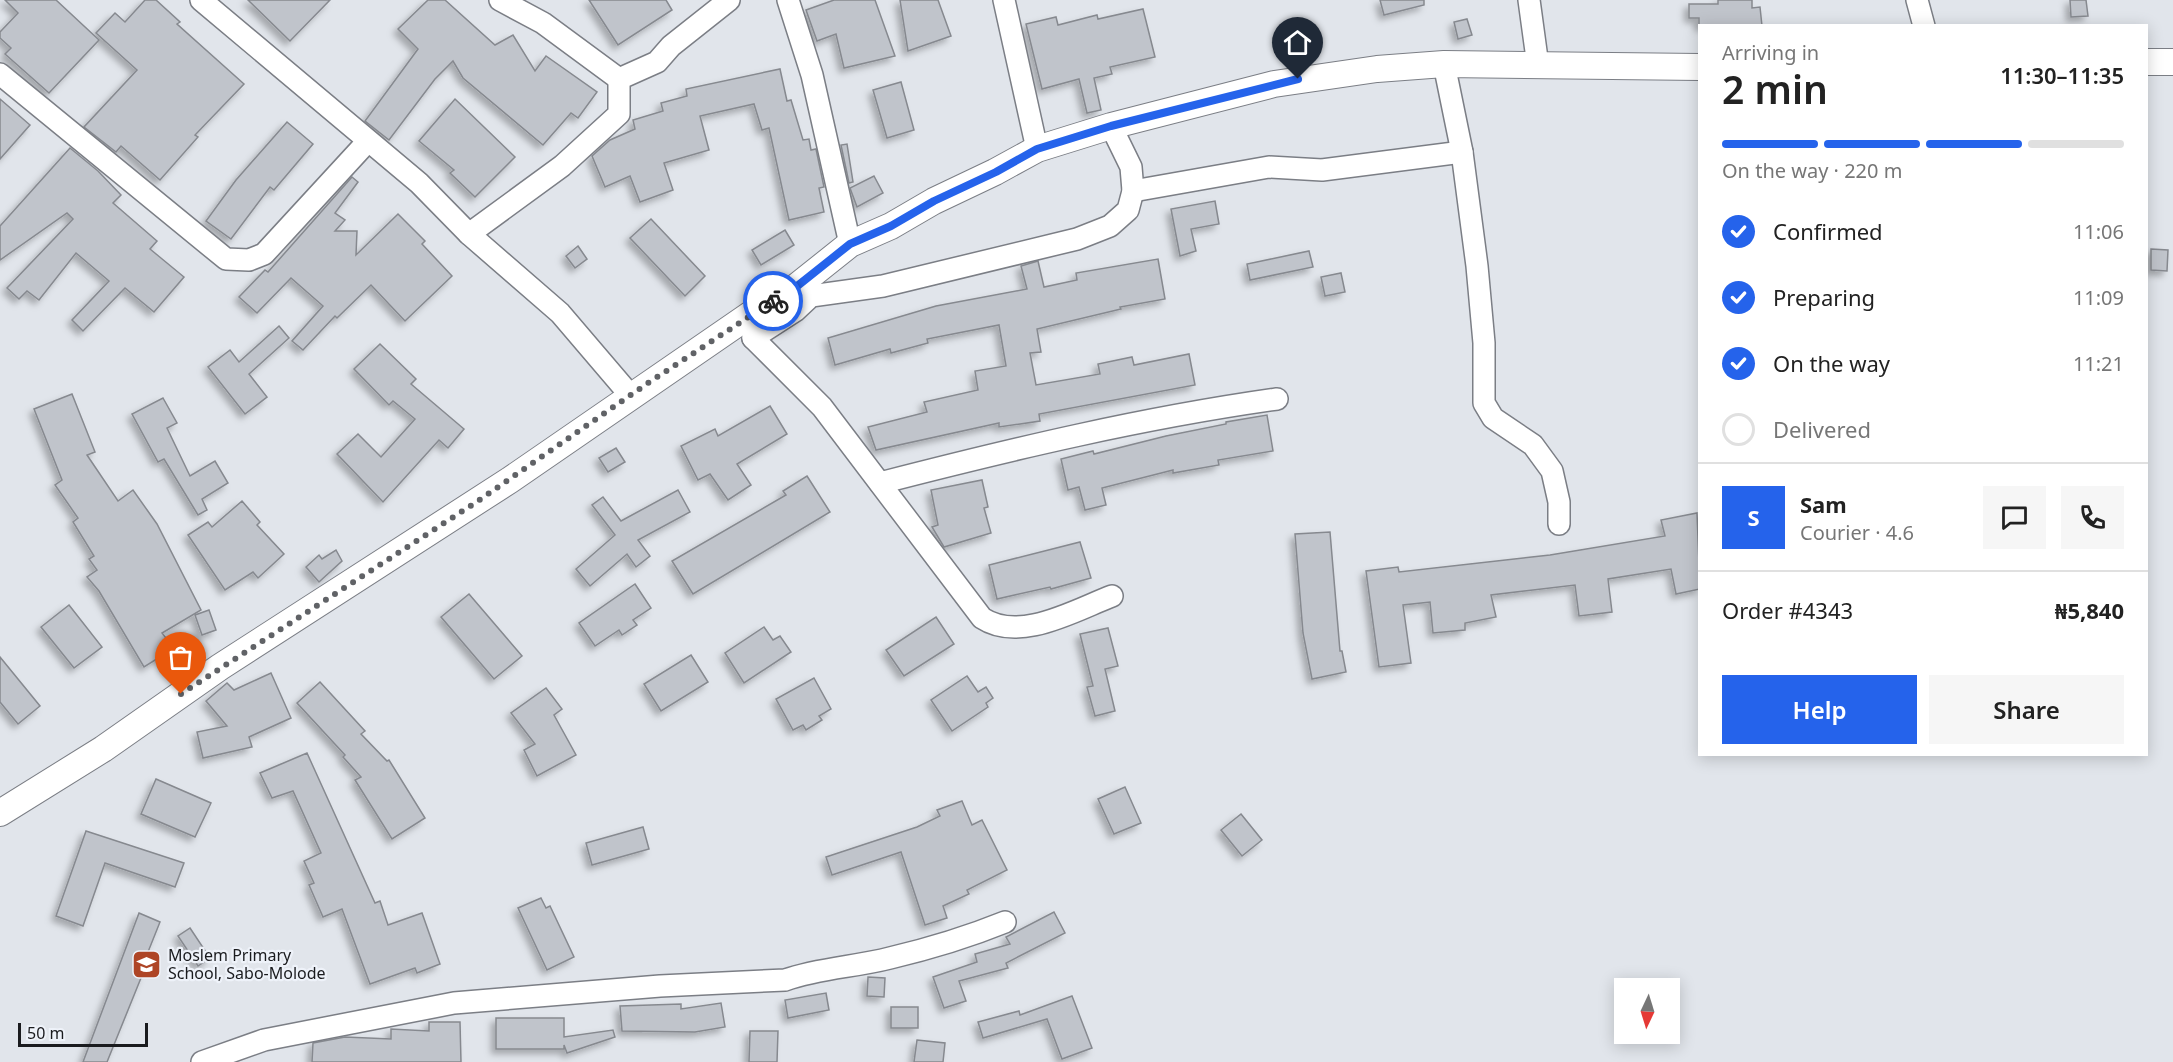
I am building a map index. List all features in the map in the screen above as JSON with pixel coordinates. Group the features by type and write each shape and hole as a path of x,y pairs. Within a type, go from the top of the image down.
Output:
{"street":[{"path":"201,0 297,78 418,183 469,234 560,313 630,395"},
{"path":"500,0 543,23 619,80"},
{"path":"619,80 657,62 670,46 729,0"},
{"path":"788,0 812,75 850,244"},
{"path":"1004,0 1037,149"},
{"path":"1529,0 1538,66"},
{"path":"1917,0 1923,24"},
{"path":"2148,62 2173,62"},
{"path":"1444,64 1462,152 1477,266 1484,343 1484,403 1493,418 1533,445 1552,471 1559,502 1559,524"},
{"path":"0,813 103,749 220,667 491,492 630,395 754,312 791,291 850,244 891,226 934,201 996,172 1037,149 1111,126 1298,79 1377,69 1444,64 1698,67"},
{"path":"0,74 99,158 226,259 249,260 264,254 368,141"},
{"path":"469,234 562,166 619,114 619,80"},
{"path":"753,338 795,311 812,296 883,286 1077,239 1110,226 1128,210 1133,191 1131,167 1111,126"},
{"path":"1133,191 1269,166 1322,170 1462,152"},
{"path":"754,312 753,338 822,407 982,618 993,625 1040,624 1112,596"},
{"path":"880,483 1054,438 1197,410 1277,399"},
{"path":"202,1062 264,1040 454,1003 785,980 802,974 890,958 980,932 1005,922"}],"building":[{"path":"5,0 56,0 99,40 49,93 5,54 11,48 0,38 0,32 18,13"},
{"path":"145,0 156,0 180,22 177,24 244,84 195,135 198,137 160,180 121,146 116,152 84,127 137,70 96,33 115,13 125,22"},
{"path":"248,0 330,0 290,41"},
{"path":"428,0 445,0 495,45 513,35 535,71 546,56 597,92 578,118 571,113 543,145 463,78 453,61 435,79 389,140 365,121 418,49 398,29"},
{"path":"589,0 666,0 672,10 618,45"},
{"path":"834,0 875,0 895,56 844,68 836,34 817,41 806,10"},
{"path":"900,0 938,0 951,36 908,51"},
{"path":"1380,0 1424,0 1424,5 1384,15"},
{"path":"1718,0 1752,0 1752,8 1760,7 1762,24 1699,24 1699,18 1689,18 1689,4 1718,4"},
{"path":"2070,0 2086,0 2088,16 2071,17"},
{"path":"1143,9 1155,57 1110,67 1112,74 1094,78 1101,110 1087,113 1079,79 1042,89 1026,24 1056,17 1058,25 1097,15 1098,19"},
{"path":"1467,19 1472,35 1458,39 1454,22"},
{"path":"780,69 787,101 791,100 803,140 809,139 811,150 816,149 824,187 819,188 824,212 789,220 769,128 762,130 754,104 700,116 709,150 664,163 673,190 640,202 630,176 605,187 592,156 610,140 635,129 633,120 663,111 661,103 687,96 686,89"},
{"path":"901,82 914,130 887,138 873,90"},
{"path":"0,99 30,125 0,159"},
{"path":"455,99 515,157 475,197 450,173 454,170 419,141"},
{"path":"287,122 313,144 274,190 270,187 231,239 206,221 236,180"},
{"path":"847,144 853,182 849,183 841,145"},
{"path":"70,148 98,171 121,195 113,203 157,241 150,249 184,277 154,312 125,288 83,331 72,320 109,281 76,253 39,300 27,291 19,299 7,288 73,219 67,213 0,260 0,226"},
{"path":"874,176 883,193 857,207 850,188"},
{"path":"352,177 358,182 335,213 345,220 335,231 357,231 356,255 398,214 425,241 422,244 452,276 405,321 371,285 337,318 335,316 303,350 292,341 323,306 291,278 257,313 239,297 265,270 268,272"},
{"path":"1215,201 1219,224 1191,229 1196,251 1180,256 1171,209"},
{"path":"651,219 705,276 685,296 630,238"},
{"path":"785,230 794,245 761,265 752,250"},
{"path":"578,246 587,259 575,268 566,256"},
{"path":"2151,249 2168,250 2167,271 2151,270"},
{"path":"1309,251 1313,267 1250,280 1247,264"},
{"path":"1158,259 1165,299 1120,307 1121,309 1037,329 1041,352 1030,353 1036,385 1100,374 1098,364 1132,357 1134,365 1189,354 1195,385 1039,414 1040,421 999,427 999,423 876,450 868,427 927,412 924,402 978,390 975,371 1006,366 999,325 927,339 928,343 891,353 890,349 835,365 828,338 936,306 1027,289 1021,266 1038,261 1044,287 1077,280 1076,273"},
{"path":"1341,273 1345,292 1325,296 1321,277"},
{"path":"279,326 289,338 249,374 267,397 245,414 208,367 230,350 239,362"},
{"path":"380,344 416,379 411,384 464,429 448,448 439,440 383,502 337,454 358,434 381,457 415,419 393,401 389,405 354,369"},
{"path":"72,394 95,452 87,455 118,501 133,490 157,524 201,610 162,633 184,661 172,667 163,655 144,667 99,591 87,577 97,570 89,559 94,556 73,522 78,518 55,485 62,480 34,409"},
{"path":"163,398 177,423 167,428 190,476 215,461 228,483 202,499 207,510 198,515 164,459 158,462 132,414"},
{"path":"770,406 787,434 737,464 751,485 728,500 710,474 698,480 681,446 715,429 718,436"},
{"path":"1267,415 1273,451 1218,460 1219,465 1173,473 1173,470 1102,488 1106,505 1085,510 1079,487 1068,490 1061,459 1093,451 1094,454 1226,424 1226,422"},
{"path":"616,448 625,462 608,472 599,458"},
{"path":"807,476 830,512 693,594 672,561 786,495 783,491"},
{"path":"982,480 988,507 984,508 991,533 944,547 932,527 938,525 931,490"},
{"path":"678,490 690,512 638,540 650,556 636,567 627,554 590,586 576,569 615,535 592,505 603,497 621,521"},
{"path":"242,501 260,522 257,525 284,554 258,578 253,572 225,590 188,535 208,522 212,527"},
{"path":"1697,513 1698,589 1676,594 1671,569 1608,579 1612,612 1579,616 1575,585 1491,595 1496,617 1465,623 1465,630 1433,633 1430,602 1403,605 1411,663 1379,667 1366,571 1398,567 1399,572 1550,555 1665,536 1661,520"},
{"path":"1330,532 1340,651 1342,651 1346,672 1312,679 1303,633 1295,534"},
{"path":"1080,542 1091,578 1051,589 1050,587 997,599 989,565"},
{"path":"336,550 342,561 319,582 306,567 319,555 322,559"},
{"path":"635,584 651,608 633,620 637,625 622,635 619,630 595,646 579,623"},
{"path":"469,594 522,656 494,679 441,617"},
{"path":"69,605 102,647 74,668 41,627"},
{"path":"209,610 216,630 202,635 195,615"},
{"path":"936,617 954,644 904,676 886,650"},
{"path":"764,627 773,640 780,636 791,652 744,683 725,653"},
{"path":"1108,628 1118,666 1105,669 1115,711 1095,716 1087,687 1093,686 1080,634"},
{"path":"691,655 708,682 661,711 644,684"},
{"path":"0,657 40,706 18,724 0,702"},
{"path":"271,673 291,718 249,737 252,747 203,758 197,732 227,726 206,701 227,683 234,690"},
{"path":"967,676 978,692 986,687 993,698 986,703 988,707 952,731 931,700"},
{"path":"814,678 831,709 819,716 822,720 806,730 803,725 793,730 776,699"},
{"path":"320,682 365,731 361,734 387,761 389,760 425,818 392,839 355,780 361,777 343,757 345,755 297,703"},
{"path":"546,688 562,709 554,715 576,755 537,776 524,750 535,744 511,713"},
{"path":"307,753 375,903 380,901 388,925 422,913 440,964 417,973 415,968 370,984 342,909 323,917 309,885 314,883 304,861 321,853 293,791 272,798 260,773"},
{"path":"156,779 211,803 195,837 141,814"},
{"path":"1125,787 1141,823 1114,834 1098,799"},
{"path":"962,801 972,825 982,820 1007,870 967,890 969,894 943,906 947,918 925,925 901,852 832,875 826,857 917,827 940,816 937,810"},
{"path":"1241,814 1262,840 1242,856 1221,830"},
{"path":"643,827 649,849 592,865 586,843"},
{"path":"86,831 184,863 175,887 105,863 83,926 56,916"},
{"path":"541,898 546,908 550,906 574,957 547,970 518,908"},
{"path":"1054,912 1065,933 1006,963 1008,968 959,981 966,1001 944,1008 933,977 977,962 975,954 1010,944 1006,937"},
{"path":"139,913 160,922 140,972 143,973 107,1062 83,1062"},
{"path":"190,928 210,958 198,966 178,936"},
{"path":"868,977 885,978 884,997 867,996"},
{"path":"826,993 829,1010 788,1018 785,1000"},
{"path":"1072,996 1092,1048 1062,1059 1047,1019 983,1038 978,1022 1019,1011 1020,1015"},
{"path":"721,1003 725,1027 695,1032 622,1031 620,1006 681,1004 681,1009"},
{"path":"891,1007 918,1007 918,1028 891,1028"},
{"path":"496,1018 564,1018 564,1037 613,1030 615,1037 567,1053 564,1045 564,1049 496,1049"},
{"path":"429,1022 460,1022 461,1062 312,1062 313,1043 345,1037 391,1039 391,1029 429,1031"},
{"path":"750,1031 778,1031 777,1062 749,1062"},
{"path":"917,1040 945,1043 943,1062 914,1062"}],"way so far":[{"path":"181,694 510,480 648,383 773,301"}],"place":[{"name":"Moslem Primary School, Sabo-Molode","path":"147,964"}],"route":[{"path":"773,301 791,291 850,244 891,226 934,201 996,172 1037,149 1111,126 1298,79"}]}
